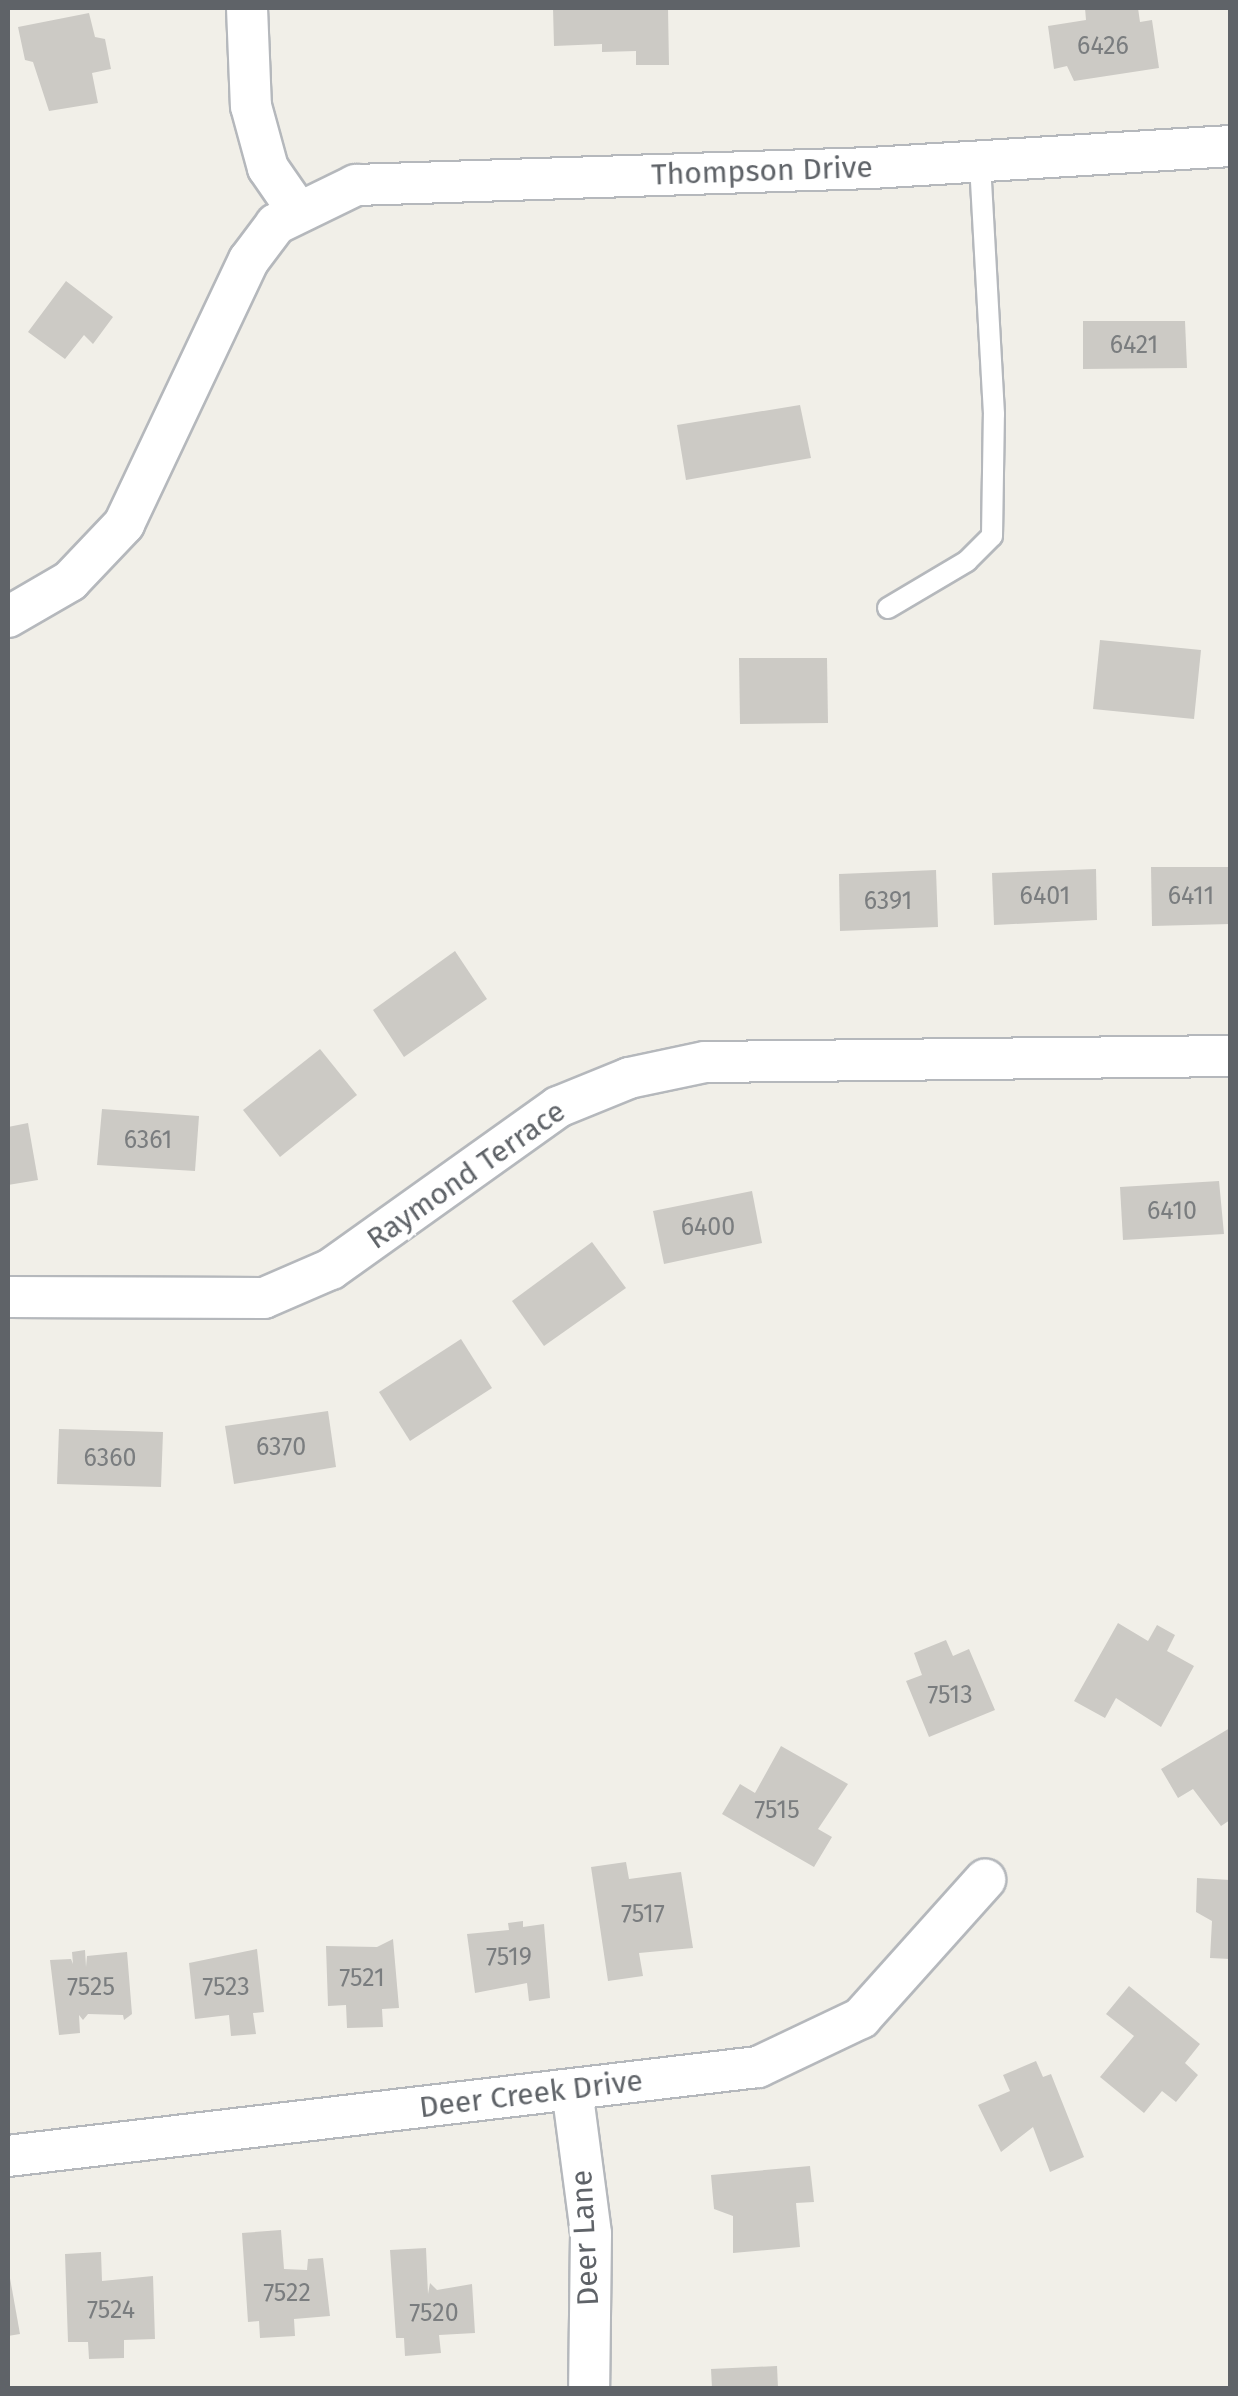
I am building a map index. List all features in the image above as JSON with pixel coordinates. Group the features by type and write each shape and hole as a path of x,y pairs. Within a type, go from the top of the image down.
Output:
{"street":[{"path":"247,8 251,106 268,168 297,210"},
{"name":"Thompson Drive","path":"8,617 70,581 124,524 249,260 276,224 297,210 356,186 980,162 1230,146"},
{"name":"Raymond Terrace","path":"8,1297 264,1298 331,1270 558,1108 629,1078 705,1062 1230,1056"},
{"name":"Deer Creek Drive","path":"8,2156 758,2066 861,2018 985,1880"},
{"name":"Deer Lane","path":"572,2089 590,2234 589,2388"}],"lane":[{"path":"888,608 967,561 992,536 994,414 980,162"}],"building":[{"path":"553,8 668,8 669,65 636,65 636,51 602,52 602,44 554,46"},
{"path":"1085,8 1138,8 1140,22 1152,20 1159,68 1074,81 1067,66 1054,69 1048,26 1086,20"},
{"path":"89,13 95,37 105,39 111,69 92,73 98,103 49,111 33,62 25,60 18,27"},
{"path":"66,281 113,317 93,344 84,335 65,359 28,332"},
{"path":"1083,321 1185,321 1187,368 1083,369"},
{"path":"800,405 811,458 686,480 677,425"},
{"path":"1100,640 1201,650 1194,719 1093,709"},
{"path":"739,658 827,658 828,723 740,724"},
{"path":"1151,867 1230,867 1230,924 1152,926"},
{"path":"1096,869 1097,920 994,925 992,873"},
{"path":"936,870 938,927 840,931 839,874"},
{"path":"455,951 487,999 404,1057 373,1010"},
{"path":"320,1049 357,1095 280,1157 243,1110"},
{"path":"102,1109 199,1116 195,1171 97,1165"},
{"path":"28,1123 38,1180 8,1185 8,1127"},
{"path":"1219,1181 1224,1234 1123,1240 1120,1187"},
{"path":"752,1191 762,1243 664,1264 653,1211"},
{"path":"592,1242 626,1288 544,1346 512,1301"},
{"path":"461,1339 492,1388 410,1441 379,1392"},
{"path":"328,1411 336,1467 234,1484 225,1426"},
{"path":"59,1429 163,1432 161,1487 57,1484"},
{"path":"1118,1623 1148,1641 1157,1625 1175,1635 1167,1651 1194,1666 1161,1727 1116,1698 1105,1718 1074,1701"},
{"path":"946,1640 953,1656 969,1649 995,1710 929,1737 906,1681 922,1675 914,1653"},
{"path":"1230,1728 1230,1820 1221,1826 1193,1789 1178,1798 1161,1769"},
{"path":"781,1746 848,1784 818,1829 832,1837 814,1867 722,1814 740,1784 755,1793"},
{"path":"626,1862 629,1879 681,1872 693,1948 639,1953 643,1976 608,1981 591,1867"},
{"path":"1197,1878 1230,1880 1230,1959 1210,1958 1212,1921 1196,1912"},
{"path":"523,1921 523,1927 544,1924 550,1998 529,2001 527,1983 475,1993 467,1934 509,1930 508,1923"},
{"path":"393,1939 399,2008 382,2009 383,2027 347,2028 346,2005 328,2006 326,1946 377,1947"},
{"path":"257,1949 264,2012 253,2013 256,2034 231,2036 229,2015 195,2019 189,1963"},
{"path":"85,1950 86,1967 87,1956 127,1952 132,2014 124,2020 123,2015 88,2014 83,2020 79,2015 80,2033 59,2035 50,1960 71,1959 73,1964 72,1952"},
{"path":"1129,1986 1200,2044 1185,2063 1198,2075 1176,2102 1162,2091 1144,2113 1100,2077 1134,2036 1106,2014"},
{"path":"1036,2061 1043,2077 1051,2074 1084,2157 1050,2172 1033,2127 1001,2152 978,2105 1010,2091 1003,2075"},
{"path":"810,2166 814,2202 796,2203 800,2247 733,2253 733,2216 714,2209 711,2175"},
{"path":"281,2230 284,2269 307,2270 308,2259 323,2258 330,2316 294,2319 295,2336 260,2338 259,2321 248,2322 242,2233"},
{"path":"426,2248 428,2294 430,2283 437,2290 472,2284 475,2333 439,2335 441,2353 405,2356 404,2338 396,2338 390,2250"},
{"path":"101,2252 102,2281 153,2276 155,2339 124,2340 124,2358 89,2359 88,2342 68,2342 65,2254"},
{"path":"8,2267 20,2334 8,2336"},
{"path":"777,2366 778,2388 712,2388 711,2369"}]}
